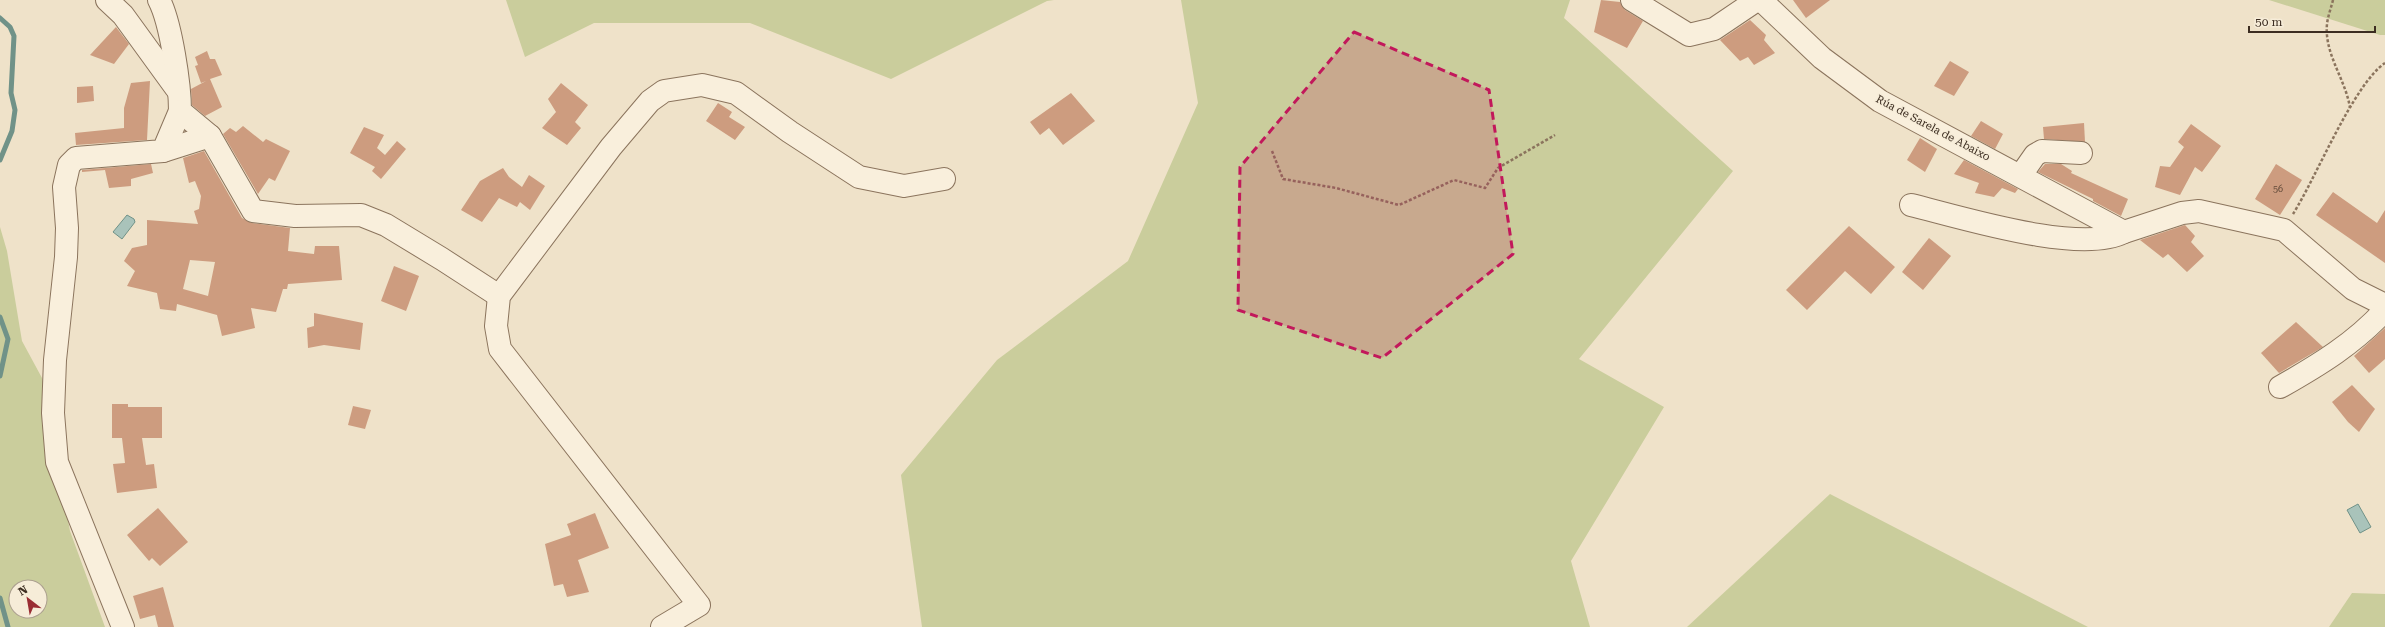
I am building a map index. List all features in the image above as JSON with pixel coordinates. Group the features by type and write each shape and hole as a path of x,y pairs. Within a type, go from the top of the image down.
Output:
{"street":[{"path":"107,0 123,15 180,102 210,136 253,211 295,216 361,214 386,225 436,255 498,296"},
{"path":"159,0 165,14 180,102 163,151"},
{"path":"1632,0 1689,36 1714,30 1757,0"},
{"name":"Rúa de Sarela de Abaixo","path":"1761,0 1822,58 1880,101 2022,175 2124,232"},
{"path":"662,627 699,605 500,350 496,326 498,296 611,146 650,101 664,91 702,85 736,93 790,132 859,178 904,186 944,179"},
{"path":"123,627 57,462 53,413 55,360 66,257 67,228 64,187 69,165 76,158 163,151 210,136"},
{"path":"2022,175 2035,155 2042,151 2081,153"},
{"path":"1911,205 1996,226 2056,237 2095,239 2114,238 2124,232 2182,213 2199,211 2284,230 2353,289 2385,306"},
{"path":"2280,387 2344,348 2367,330 2385,310"}],"path":[{"path":"2333,0 2327,24 2328,45 2348,93 2350,108"},
{"path":"2284,230 2350,108 2372,75 2385,63"},
{"path":"1272,151 1283,179 1336,188 1399,205 1454,180 1485,188 1498,168 1555,135"}],"highlighted area":[{"path":"1354,32 1489,90 1513,254 1382,358 1238,310 1240,167"}],"green space":[{"path":"506,0 1054,0 1047,1 891,79 750,23 594,23 525,57"},
{"path":"1181,0 1570,0 1564,18 1733,171 1579,359 1664,407 1571,561 1590,627 922,627 901,475 997,360 1128,261 1198,103"},
{"path":"2269,0 2385,0 2385,35 2380,35"},
{"path":"0,227 7,251 22,341 42,378 53,413 57,462 70,531 105,627 0,627"},
{"path":"1830,494 2088,627 1687,627"},
{"path":"2352,593 2385,594 2385,627 2329,627"}],"water":[{"path":"127,215 134,219 135,222 122,239 113,232"},
{"path":"2358,504 2371,527 2360,533 2347,510"}],"building":[{"path":"1601,0 1620,2 1625,10 1643,21 1627,48 1594,32"},
{"path":"1793,0 1830,0 1806,18"},
{"path":"1750,20 1766,35 1764,40 1775,53 1754,65 1748,57 1740,61 1720,40"},
{"path":"116,27 129,44 114,64 90,55"},
{"path":"207,51 210,59 215,59 222,75 210,79 222,107 205,116 192,105 191,89 206,81 201,83 195,66 198,65 195,57"},
{"path":"1950,61 1969,72 1954,96 1934,86"},
{"path":"150,81 147,140 76,145 75,133 124,128 124,108 131,83"},
{"path":"561,83 588,105 575,122 581,128 567,145 542,128 556,112 548,99"},
{"path":"93,86 94,101 77,103 77,87"},
{"path":"1071,93 1095,121 1063,145 1049,128 1040,135 1030,122"},
{"path":"718,103 732,112 729,117 745,127 735,140 706,121"},
{"path":"1981,121 2003,134 1995,149 1971,136"},
{"path":"2084,123 2085,142 2044,139 2043,127"},
{"path":"2191,124 2221,146 2202,172 2195,167 2180,195 2155,187 2160,166 2170,167 2184,147 2178,142"},
{"path":"243,126 263,142 266,139 290,151 275,181 269,178 258,194 223,134 230,128 236,132"},
{"path":"364,127 384,135 377,148 385,155 397,141 406,149 381,179 372,171 375,167 350,153"},
{"path":"1920,138 1937,149 1925,172 1907,160"},
{"path":"204,151 242,218 252,223 290,228 288,251 314,254 315,246 339,246 342,280 288,284 287,289 283,289 276,312 251,308 255,328 222,336 217,315 177,304 176,311 160,309 157,293 127,286 135,271 124,261 132,248 147,245 147,220 198,224 194,211 199,209 201,196 195,181 189,183 183,158","holes":["190,260 215,262 208,296 183,289"]},
{"path":"1964,160 2018,189 2015,193 2002,188 1994,197 1975,193 1979,183 1954,174"},
{"path":"151,164 153,173 131,179 131,186 109,188 105,170 82,172 82,170"},
{"path":"2045,164 2061,164 2072,171 2071,173 2128,199 2121,216 2093,201 2093,199 2038,172"},
{"path":"2276,164 2302,180 2280,215 2255,199"},
{"path":"503,168 509,177 522,187 529,175 545,186 530,210 520,202 517,207 499,198 482,222 461,210 480,181"},
{"path":"2333,192 2377,223 2385,210 2385,263 2316,215"},
{"path":"2185,225 2195,236 2191,242 2204,256 2187,272 2168,254 2163,258 2140,240"},
{"path":"1849,226 1895,267 1871,294 1845,271 1807,310 1786,290"},
{"path":"1929,238 1951,256 1923,290 1902,272"},
{"path":"394,266 419,276 406,311 381,301"},
{"path":"314,313 363,323 360,350 324,345 308,348 307,328 314,326"},
{"path":"2296,322 2323,347 2279,373 2261,353"},
{"path":"2385,328 2385,359 2369,373 2354,356"},
{"path":"2352,385 2375,409 2359,432 2348,422 2332,402"},
{"path":"112,404 128,404 128,407 162,407 162,438 142,438 146,465 154,464 157,488 117,493 113,464 125,463 122,438 112,438"},
{"path":"353,406 371,410 365,429 348,425"},
{"path":"158,508 188,542 160,566 152,558 149,561 127,535"},
{"path":"595,513 609,548 578,560 589,592 567,597 563,584 554,586 545,544 571,535 567,524"},
{"path":"163,587 174,627 158,627 155,615 140,619 133,596"}],"waterway":[{"path":"0,18 10,27 14,36 11,93 15,110 12,131 0,160"},
{"path":"0,317 8,339 0,376"},
{"path":"0,598 8,627"}]}
